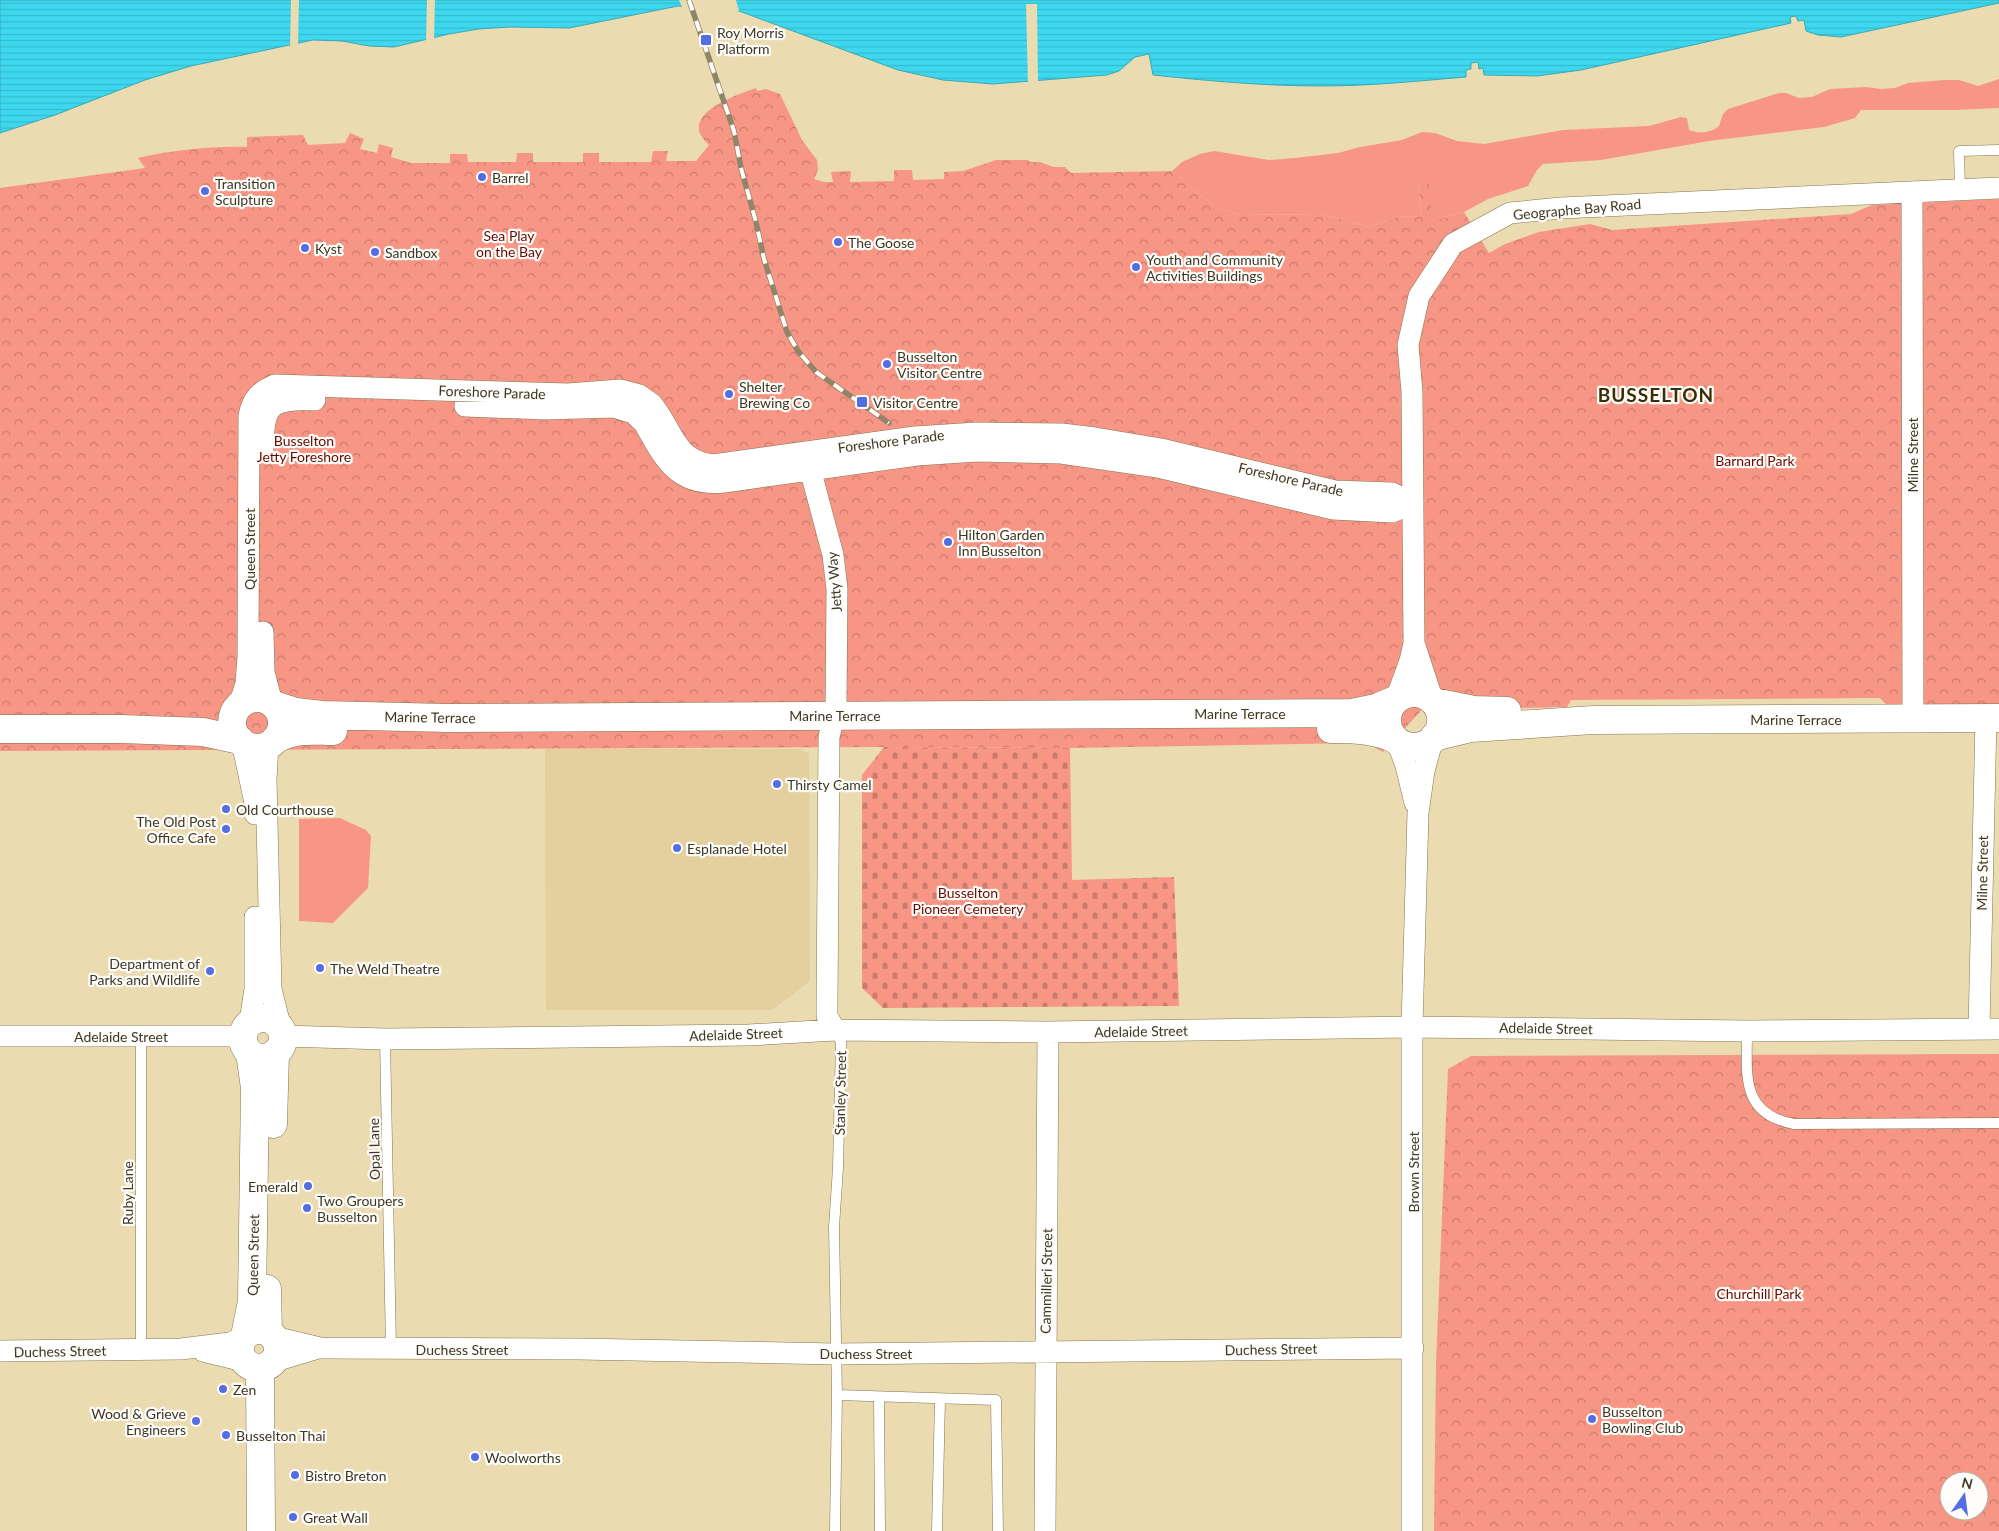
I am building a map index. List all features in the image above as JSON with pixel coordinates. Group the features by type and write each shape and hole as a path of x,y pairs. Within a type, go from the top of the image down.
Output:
{"street":[{"name":"Geographe Bay Road","path":"1396,700 1410,661 1414,643 1412,392 1408,345 1419,296 1453,244 1510,213 1561,208 1999,188"},
{"name":"Milne Street","path":"1912,192 1913,718"},
{"name":"Foreshore Parade","path":"265,401 275,385 284,384 568,394 620,390 639,395 652,404 682,452 697,462 713,465 811,461 915,437 950,434 1062,434 1162,449 1335,491 1392,494 1413,503"},
{"name":"Queen Street","path":"238,706 246,683 248,657 249,416 254,400 265,401 266,414 263,428 263,657 264,672 273,704"},
{"name":"Jetty Way","path":"811,461 813,480 828,532 836,580 836,707 832,723"},
{"name":"Geographe Bay Road","path":"1414,643 1434,701"},
{"path":"1411,693 1427,696 1434,701 1438,708 1440,723 1434,738 1419,746 1411,746 1396,740 1387,724 1390,707 1396,700 1411,693"},
{"path":"0,729 203,732 256,742 278,734 282,722 278,710 273,704 258,698 251,698 238,706 173,726 121,730"},
{"name":"Marine Terrace","path":"256,742 296,731 445,734 832,723 1352,713 1376,708 1396,700"},
{"name":"Marine Terrace","path":"1434,701 1474,710 1508,711 1593,720"},
{"name":"Marine Terrace","path":"273,704 296,712 322,716 1352,729 1376,731 1396,740"},
{"path":"238,706 232,718 236,736 256,742"},
{"name":"Milne Street","path":"1989,1029 1993,718"},
{"name":"Marine Terrace","path":"1434,738 1471,728 1593,720 1993,718"},
{"name":"Stanley Street","path":"832,723 829,746 828,1016 835,1030"},
{"name":"Brown Street","path":"1412,1531 1412,1027 1418,813 1424,771 1434,738"},
{"name":"Brown Street","path":"1396,740 1406,766 1418,813"},
{"name":"Queen Street","path":"256,742 266,780 271,989 255,1088 252,1301 259,1347 261,1531"},
{"name":"Queen Street","path":"256,742 255,989 264,1038"},
{"name":"Adelaide Street","path":"0,1036 385,1039 748,1035 835,1030 1048,1032 1412,1027 1747,1031 1989,1029"},
{"name":"Cammilleri Street","path":"1045,1531 1048,1032"},
{"name":"Duchess Street","path":"0,1351 181,1349 216,1354 259,1347 588,1349 836,1354 1413,1348"}],"lane":[{"path":"1960,190 1959,151 1999,150"},
{"name":"Stanley Street","path":"835,1030 841,1042 838,1168 834,1227 837,1395 835,1531"},
{"path":"1747,1031 1747,1083 1751,1094 1764,1111 1783,1122 1794,1124 1999,1123"},
{"name":"Ruby Lane","path":"140,1350 141,1036"},
{"name":"Opal Lane","path":"385,1039 391,1348"},
{"path":"837,1395 996,1400 998,1531"},
{"path":"879,1397 880,1531"},
{"path":"937,1531 940,1399"}],"shaded area":[{"name":"Esplanade Hotel","path":"545,749 800,749 809,754 810,981 772,1010 546,1010"}],"green space":[{"path":"1999,79 1999,108 1861,110 1855,118 1824,127 1709,141 1601,160 1543,164 1537,170 1528,186 1488,199 1464,212 1440,219 1432,210 1418,182 1421,217 1400,216 1369,227 1322,214 1240,215 1214,206 1172,171 1182,162 1200,154 1214,151 1269,160 1295,158 1338,153 1360,147 1402,140 1422,132 1435,133 1457,141 1484,144 1563,130 1649,126 1681,117 1687,118 1689,130 1705,132 1719,126 1723,114 1728,109 1779,93 1786,93 1799,98 1812,97 1830,89 1895,88 1908,83 1944,80 1959,80 1978,86"},
{"name":"Busselton Jetty Foreshore","path":"756,88 757,91 766,89 780,94 802,140 817,160 818,170 814,179 824,182 833,182 831,172 851,171 850,182 894,181 894,170 912,170 913,180 944,179 944,172 963,171 996,160 1040,162 1054,167 1065,167 1071,173 1172,171 1214,206 1240,215 1322,214 1369,227 1400,216 1421,217 1418,182 1429,181 1432,210 1439,210 1440,219 1464,212 1489,253 1505,244 1539,232 1590,224 1612,230 1851,214 1872,205 1999,199 1999,705 1888,706 1880,698 1571,700 1567,707 1519,708 1484,706 1454,697 1441,689 1383,752 1369,744 1353,743 1070,748 884,747 0,751 0,188 145,168 138,158 165,153 192,149 247,147 247,137 303,135 308,145 345,143 350,133 364,139 360,149 377,153 379,144 393,148 391,157 411,163 450,163 450,154 467,154 468,162 516,162 517,153 533,153 533,162 583,162 583,153 599,153 599,162 651,162 653,151 668,151 666,161 696,161 709,145 700,135 699,125 703,116 723,101"},
{"name":"Busselton Pioneer Cemetery","path":"884,747 1070,748 1072,880 1174,877 1179,1006 883,1008 862,988 862,775"},
{"path":"340,818 366,830 371,836 368,888 333,923 299,921 299,819"},
{"name":"Churchill Park","path":"1999,1054 1999,1531 1434,1531 1436,1363 1448,1069 1471,1056"}],"water":[{"path":"0,0 1999,0 1999,3 1841,37 1818,35 1806,31 1804,20 1798,21 1796,16 1790,17 1791,23 1581,70 1537,76 1484,75 1483,68 1479,69 1478,62 1471,63 1471,69 1466,70 1466,77 1339,86 1237,83 1153,75 1149,54 1135,57 1119,71 1107,75 993,84 943,80 898,70 739,11 678,6 569,28 510,27 479,29 394,47 369,46 342,41 313,40 191,66 145,80 55,115 0,133"}],"pier":[{"path":"291,0 299,0 298,46 290,48"},
{"path":"427,0 435,0 434,41 426,43"},
{"path":"679,0 736,0 739,11 734,13 683,9"},
{"path":"1026,4 1037,4 1038,83 1028,84"}],"railway":[{"path":"689,0 734,131 741,168 764,259 787,332 798,351 816,372 889,423"}],"place":[{"name":"Roy Morris Platform","path":"706,40"},
{"name":"Barrel","path":"482,177"},
{"name":"Transition Sculpture","path":"205,191"},
{"name":"The Goose","path":"838,242"},
{"name":"Kyst","path":"305,248"},
{"name":"Sandbox","path":"375,252"},
{"name":"Youth and Community Activities Buildings","path":"1136,267"},
{"name":"Busselton Visitor Centre","path":"887,364"},
{"name":"Shelter Brewing Co","path":"729,394"},
{"name":"Visitor Centre","path":"862,402"},
{"name":"Hilton Garden Inn Busselton","path":"948,542"},
{"name":"Thirsty Camel","path":"777,784"},
{"name":"Old Courthouse","path":"226,809"},
{"name":"The Old Post Office Cafe","path":"226,829"},
{"name":"Esplanade Hotel","path":"677,848"},
{"name":"The Weld Theatre","path":"320,968"},
{"name":"Department of Parks and Wildlife","path":"210,971"},
{"name":"Emerald","path":"308,1186"},
{"name":"Two Groupers Busselton","path":"307,1208"},
{"name":"Zen","path":"223,1389"},
{"name":"Busselton Bowling Club","path":"1592,1419"},
{"name":"Wood & Grieve Engineers","path":"196,1421"},
{"name":"Busselton Thai","path":"226,1435"},
{"name":"Woolworths","path":"475,1457"},
{"name":"Bistro Breton","path":"295,1475"},
{"name":"Great Wall","path":"293,1517"}],"district":[{"name":"BUSSELTON","path":"1656,394"}],"park label":[{"name":"Sea Play on the Bay","path":"509,244"},
{"name":"Barnard Park","path":"1755,460"}]}
